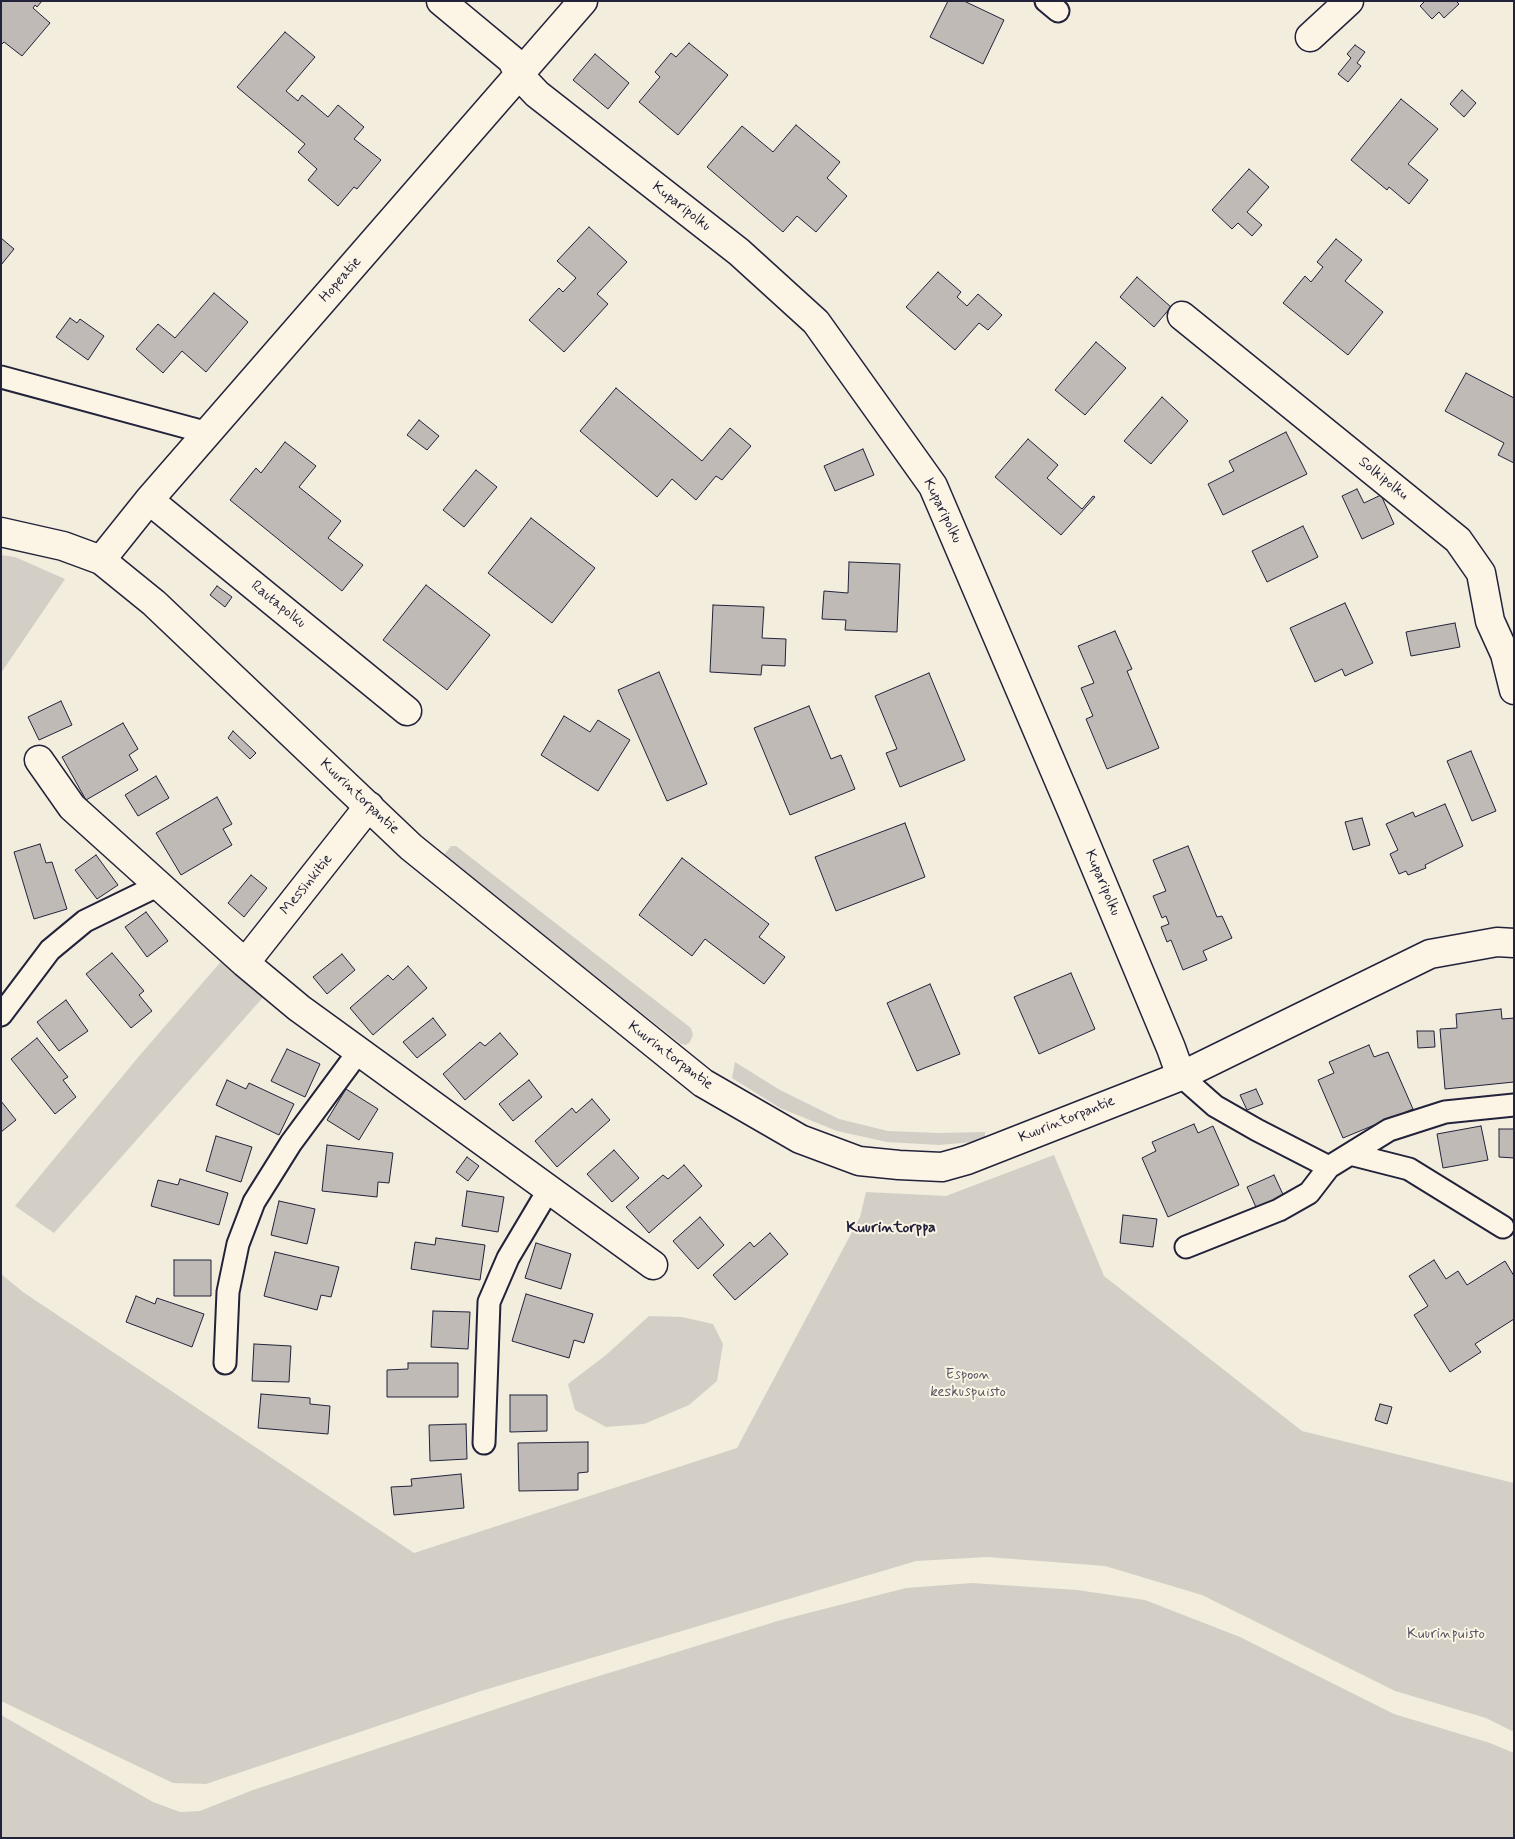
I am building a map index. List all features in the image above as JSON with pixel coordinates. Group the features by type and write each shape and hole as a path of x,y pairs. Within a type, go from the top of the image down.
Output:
{"street":[{"name":"Kuparipolku","path":"441,1 512,60 519,76 537,94 739,252 816,322 933,486 1064,792 1181,1076"},
{"name":"Hopeatie","path":"101,560 149,500 519,76 582,1"},
{"path":"1310,37 1349,1"},
{"name":"Solkipolku","path":"1182,316 1458,540 1481,574 1490,621 1505,654 1514,690"},
{"name":"Rautapolku","path":"149,500 407,711"},
{"name":"Kuurintorpantie","path":"1,532 63,546 101,560 154,603 411,847 703,1083 800,1139 858,1161 942,1167 967,1160 1181,1076 1430,954 1497,942 1514,943"},
{"path":"39,760 72,807 245,963 299,1008 653,1265"},
{"name":"Messinkitie","path":"245,963 369,806"}],"lane":[{"path":"1,377 208,433"},
{"path":"1,1015 50,950 84,921 159,885"},
{"path":"225,1363 228,1292 238,1244 254,1202 292,1143 359,1051"},
{"path":"1181,1076 1215,1106 1329,1167"},
{"path":"1186,1247 1286,1206 1309,1193 1329,1167 1389,1130 1445,1112 1514,1105"},
{"path":"1350,1154 1410,1169 1503,1227"},
{"path":"484,1443 489,1302 508,1258 549,1189"}],"green space":[{"path":"1,555 15,557 65,579 1,673"},
{"path":"451,846 456,846 691,1028 693,1035 690,1042 686,1045 681,1044 443,856"},
{"path":"225,957 266,994 54,1233 15,1206 140,1055"},
{"path":"735,1062 780,1090 839,1119 888,1131 985,1132 985,1141 939,1145 887,1142 837,1131 780,1108 732,1078"},
{"name":"Espoon keskuspuisto","path":"1054,1155 1104,1276 1302,1431 1514,1483 1514,1732 1486,1718 1395,1691 1202,1595 1105,1566 987,1557 916,1561 481,1691 206,1784 173,1783 1,1701 1,1274 23,1292 414,1553 737,1448 860,1217 866,1192 946,1196"},
{"path":"649,1316 682,1317 713,1324 723,1344 717,1381 689,1405 644,1424 606,1427 575,1410 568,1384 606,1355"},
{"path":"972,1583 1077,1590 1145,1600 1240,1637 1394,1714 1490,1743 1514,1753 1514,1838 1,1838 1,1715 153,1802 180,1812 200,1811 253,1790 547,1692 781,1620 906,1588"}],"building":[{"path":"1,1 42,1 37,7 35,5 33,8 50,23 22,56 4,42 1,45"},
{"path":"948,1 964,1 1004,20 983,64 930,37"},
{"path":"1425,1 1456,1 1459,4 1444,18 1439,12 1432,19 1420,6"},
{"path":"285,32 315,57 286,91 298,101 302,95 328,117 338,105 364,127 354,139 381,160 357,189 354,187 338,206 308,180 317,169 298,152 305,144 237,87"},
{"path":"689,43 728,75 678,135 639,102 660,77 655,72 671,53 676,57"},
{"path":"1355,45 1365,52 1357,63 1361,66 1348,82 1338,74 1351,58 1347,54"},
{"path":"595,54 629,83 608,109 573,80"},
{"path":"1462,90 1476,103 1464,117 1450,104"},
{"path":"1401,99 1438,129 1408,164 1428,180 1409,204 1389,187 1387,190 1351,160"},
{"path":"796,125 840,162 827,178 847,196 816,232 797,216 783,232 707,167 742,126 773,152"},
{"path":"1249,169 1269,187 1247,212 1262,225 1252,236 1238,223 1232,229 1212,210"},
{"path":"589,227 627,262 597,294 608,304 564,352 529,320 559,288 563,292 576,278 557,261"},
{"path":"1,238 14,249 1,265"},
{"path":"1336,239 1362,260 1345,281 1383,312 1348,355 1283,303 1305,276 1311,282 1323,267 1317,262"},
{"path":"938,272 961,292 957,297 967,306 978,294 1002,315 988,330 979,323 955,350 906,307"},
{"path":"1137,277 1171,307 1154,327 1120,297"},
{"path":"214,293 248,322 206,372 182,351 163,373 136,349 158,324 175,338"},
{"path":"70,318 77,323 80,319 104,336 88,360 56,337"},
{"path":"1096,342 1126,368 1085,415 1055,390"},
{"path":"1466,373 1514,398 1514,463 1498,455 1504,443 1445,411"},
{"path":"616,388 702,461 730,428 751,446 722,480 716,476 696,500 672,479 657,497 580,431"},
{"path":"1162,397 1188,421 1151,464 1124,441"},
{"path":"419,420 439,436 427,450 407,435"},
{"path":"1286,432 1307,474 1223,515 1208,484 1234,471 1229,461"},
{"path":"1028,439 1058,465 1047,478 1082,509 1093,496 1095,497 1061,535 995,477"},
{"path":"285,442 316,466 299,487 341,521 328,538 363,565 342,591 230,500 256,468 261,473"},
{"path":"863,449 874,475 835,491 824,466"},
{"path":"476,470 497,487 464,527 443,510"},
{"path":"1357,489 1364,503 1381,495 1394,524 1362,539 1342,496"},
{"path":"531,518 595,568 552,623 488,573"},
{"path":"1303,526 1318,557 1267,582 1252,551"},
{"path":"849,562 900,564 897,632 845,630 846,620 822,619 824,591 848,593"},
{"path":"426,585 490,635 447,690 383,640"},
{"path":"217,586 232,597 225,607 210,595"},
{"path":"1345,603 1373,663 1345,676 1342,669 1315,682 1290,628"},
{"path":"713,605 764,607 762,638 786,639 785,666 762,665 761,675 710,672"},
{"path":"1455,623 1460,647 1411,656 1406,632"},
{"path":"1115,631 1132,669 1127,671 1159,748 1107,769 1086,719 1093,716 1081,688 1094,683 1078,646"},
{"path":"659,672 707,784 667,801 618,690"},
{"path":"929,673 965,760 900,787 886,753 897,749 875,696"},
{"path":"61,701 72,725 39,740 28,717"},
{"path":"809,706 831,759 841,755 855,789 790,815 754,728"},
{"path":"564,716 590,732 598,720 630,740 598,791 541,755"},
{"path":"123,723 138,749 129,755 138,770 86,800 62,757"},
{"path":"233,731 256,753 250,759 228,738"},
{"path":"1471,751 1496,811 1472,821 1447,761"},
{"path":"156,776 169,798 138,816 125,795"},
{"path":"217,797 232,824 223,829 232,845 181,875 156,833"},
{"path":"1445,804 1463,846 1425,865 1426,868 1408,875 1406,871 1399,874 1390,854 1398,850 1386,824 1413,812 1415,817"},
{"path":"1362,818 1370,845 1353,850 1345,822"},
{"path":"905,823 925,877 836,911 815,857"},
{"path":"40,844 46,863 52,862 67,909 34,919 14,852"},
{"path":"1188,846 1217,917 1222,916 1232,938 1203,951 1207,960 1183,970 1171,940 1167,942 1161,927 1169,924 1166,916 1162,918 1153,896 1166,891 1153,860"},
{"path":"96,855 118,885 97,899 75,870"},
{"path":"682,858 769,924 759,937 785,957 764,984 705,939 692,956 639,915"},
{"path":"251,875 267,888 244,917 228,903"},
{"path":"146,912 168,941 147,957 125,927"},
{"path":"112,953 144,991 139,995 152,1011 131,1028 86,974"},
{"path":"342,954 355,970 327,994 313,977"},
{"path":"408,966 427,988 373,1035 350,1008 388,975 393,980"},
{"path":"1071,973 1095,1029 1039,1054 1014,997"},
{"path":"930,984 960,1054 917,1071 887,1003"},
{"path":"66,1000 88,1031 59,1051 37,1022"},
{"path":"1501,1009 1502,1019 1514,1018 1514,1082 1445,1089 1440,1029 1457,1028 1456,1014"},
{"path":"433,1018 446,1035 417,1058 403,1042"},
{"path":"1417,1031 1434,1031 1435,1047 1418,1048"},
{"path":"500,1033 518,1054 465,1100 443,1074 480,1042 485,1046"},
{"path":"37,1038 68,1077 63,1080 76,1097 55,1114 11,1059"},
{"path":"1369,1045 1374,1057 1388,1052 1413,1109 1343,1138 1318,1080 1334,1073 1329,1062"},
{"path":"287,1049 320,1064 305,1097 271,1081"},
{"path":"227,1080 246,1089 249,1083 294,1104 279,1135 216,1105"},
{"path":"529,1080 542,1097 513,1121 499,1104"},
{"path":"346,1089 378,1109 359,1140 327,1120"},
{"path":"1256,1089 1263,1104 1247,1110 1240,1095"},
{"path":"592,1099 610,1120 557,1167 535,1141 572,1108 576,1113"},
{"path":"1,1101 16,1120 1,1132"},
{"path":"1194,1124 1198,1133 1213,1126 1239,1185 1168,1217 1142,1158 1156,1151 1152,1142"},
{"path":"1481,1126 1488,1160 1443,1168 1437,1134"},
{"path":"1499,1129 1514,1129 1514,1158 1499,1157"},
{"path":"216,1136 252,1147 241,1182 206,1171"},
{"path":"327,1145 393,1153 389,1183 378,1182 377,1197 322,1191"},
{"path":"614,1150 639,1178 612,1202 587,1174"},
{"path":"467,1157 479,1166 468,1181 456,1172"},
{"path":"684,1165 702,1186 649,1233 626,1207 663,1175 668,1179"},
{"path":"1274,1175 1286,1201 1259,1214 1247,1187"},
{"path":"180,1179 228,1193 219,1225 151,1206 158,1180 178,1185"},
{"path":"467,1191 504,1197 498,1232 462,1226"},
{"path":"279,1201 315,1209 307,1244 271,1235"},
{"path":"1123,1215 1157,1219 1153,1247 1120,1243"},
{"path":"700,1217 724,1245 698,1269 673,1241"},
{"path":"770,1233 788,1254 735,1300 713,1275 750,1242 754,1247"},
{"path":"436,1238 485,1245 480,1280 411,1269 415,1242 435,1245"},
{"path":"536,1243 571,1254 561,1289 525,1278"},
{"path":"275,1252 339,1267 331,1297 321,1295 317,1310 264,1296"},
{"path":"174,1260 211,1260 211,1296 174,1296"},
{"path":"1434,1260 1446,1279 1458,1271 1467,1285 1505,1261 1514,1276 1514,1319 1475,1344 1481,1352 1450,1372 1414,1315 1428,1306 1409,1276"},
{"path":"526,1294 593,1314 584,1343 574,1340 569,1358 512,1341"},
{"path":"136,1296 155,1304 157,1298 204,1314 192,1347 126,1322"},
{"path":"433,1311 470,1312 468,1349 431,1347"},
{"path":"254,1344 291,1346 289,1382 252,1381"},
{"path":"408,1363 458,1363 458,1397 387,1397 387,1370 408,1369"},
{"path":"261,1394 310,1398 310,1404 330,1406 328,1434 258,1428"},
{"path":"510,1395 547,1395 547,1431 510,1432"},
{"path":"1380,1404 1392,1407 1387,1424 1375,1420"},
{"path":"466,1424 467,1459 430,1461 429,1425"},
{"path":"588,1442 588,1472 578,1473 578,1490 519,1491 518,1443"},
{"path":"461,1474 464,1508 394,1515 391,1487 412,1486 411,1479"}],"district":[{"name":"Kuurintorppa","path":"891,1229"}],"park label":[{"name":"Kuurinpuisto","path":"1446,1635"}]}
